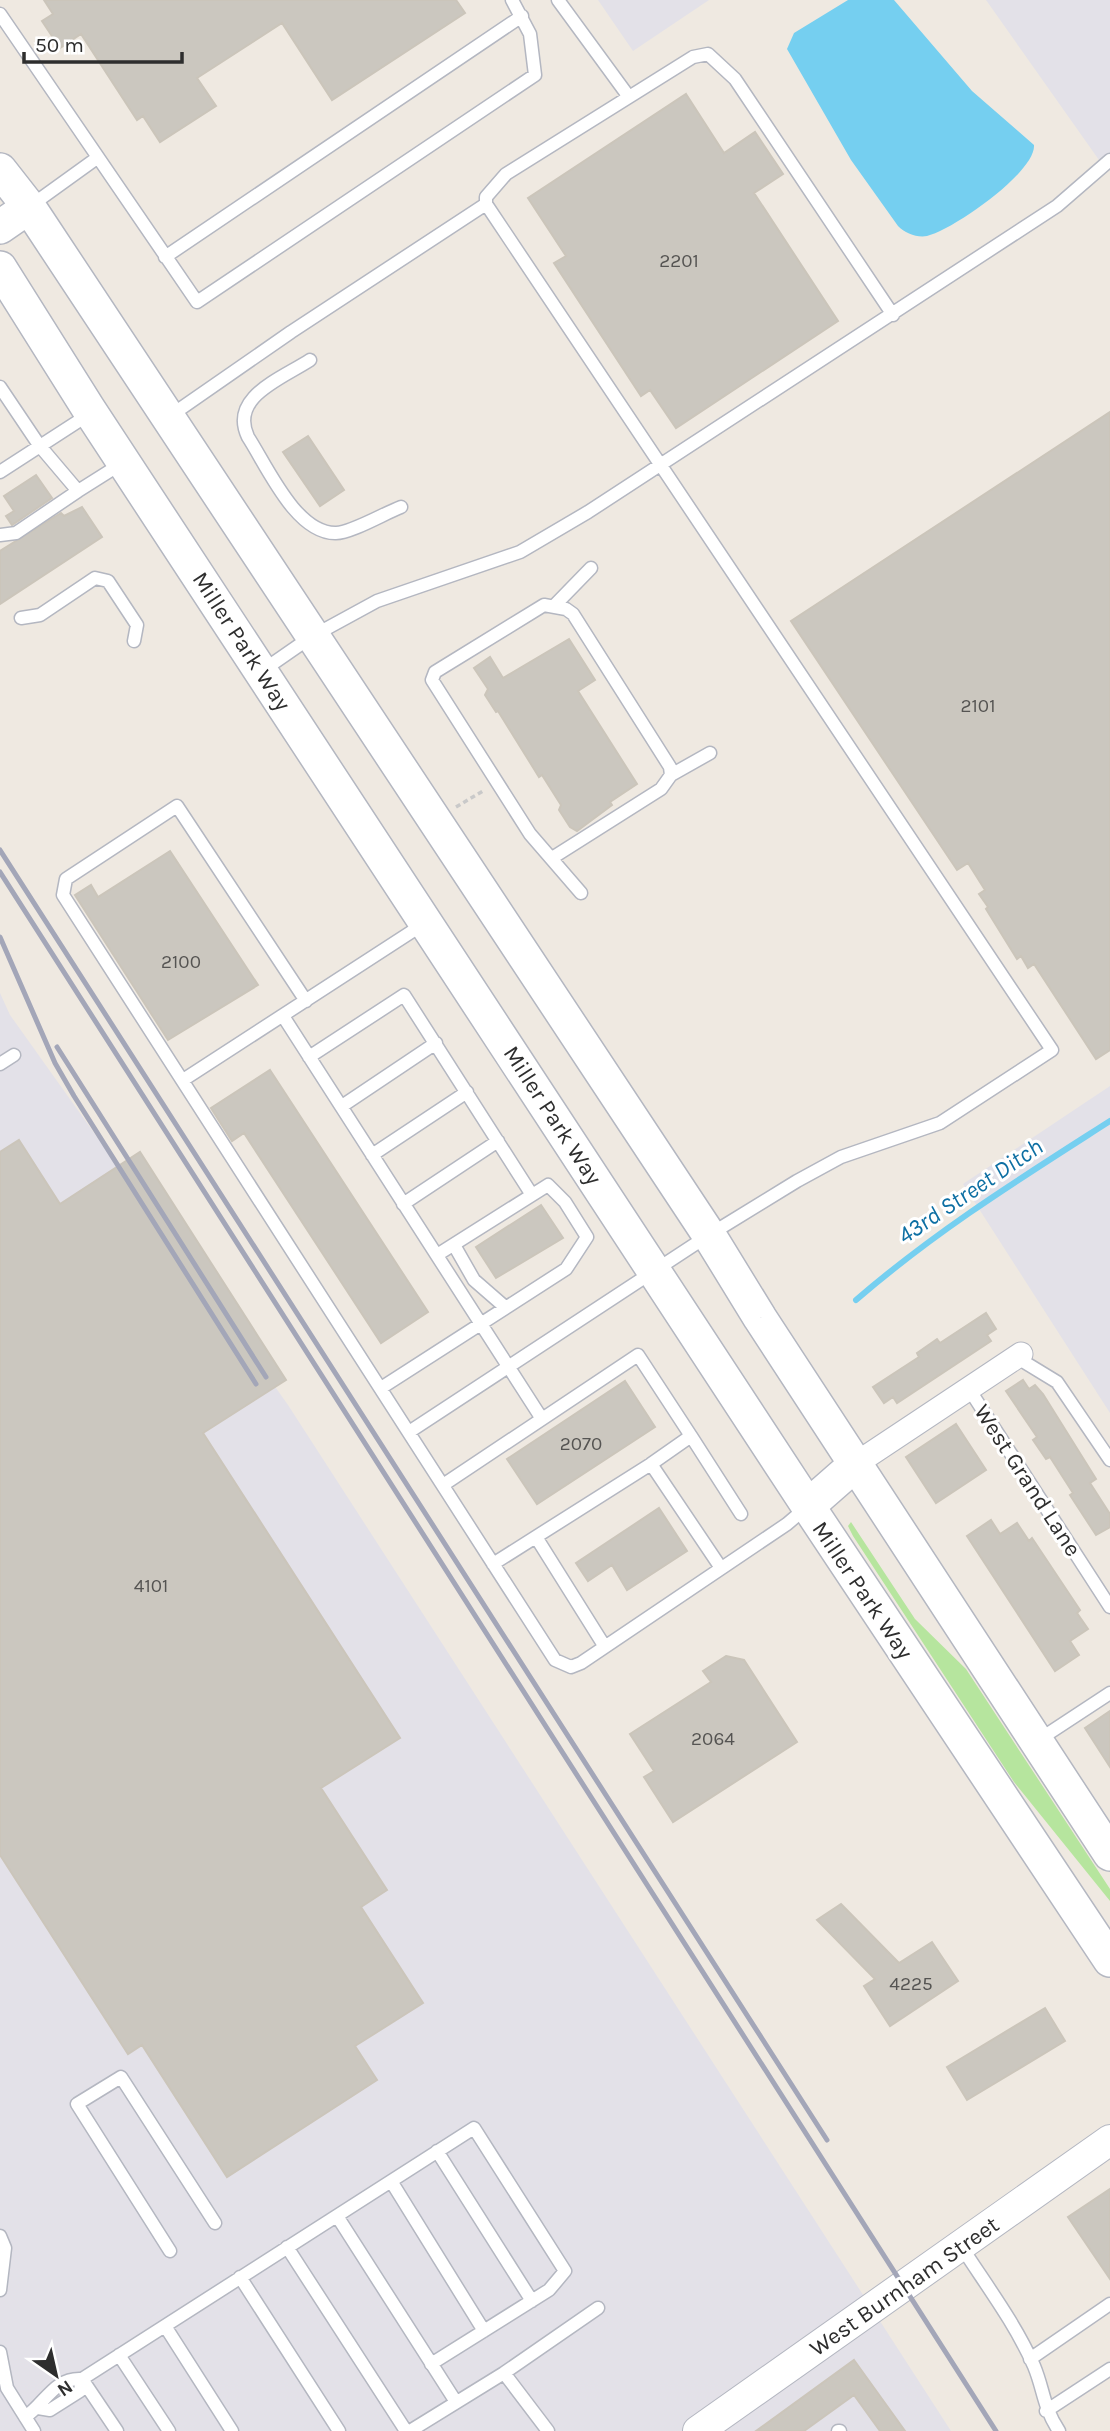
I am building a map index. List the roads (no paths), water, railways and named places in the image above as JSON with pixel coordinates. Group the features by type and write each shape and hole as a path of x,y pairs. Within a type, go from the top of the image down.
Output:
{"main road":[{"path":"0,170 29,208 709,1234 760,1318 1110,1854"},
{"path":"0,227 29,208"},
{"name":"Miller Park Way","path":"0,268 91,413 808,1506 1110,1960"},
{"path":"808,1506 857,1463"}],"street":[{"name":"West Grand Lane","path":"857,1463 1018,1355"},
{"name":"West Burnham Street","path":"698,2431 1110,2140"}],"lane":[{"path":"0,14 197,302 536,75 530,34 512,0"},
{"path":"558,0 629,97"},
{"path":"165,257 522,16"},
{"path":"409,1432 709,1234 841,1157 940,1123 1052,1049 486,204 486,197 506,174 694,57 708,54 735,79 893,315"},
{"path":"29,208 97,158"},
{"path":"262,671 311,637 377,601 520,552 893,315 1057,206 1110,160"},
{"path":"167,418 291,332 486,204"},
{"path":"310,360 245,406 242,423 248,437 301,520 320,531 338,534 401,507"},
{"path":"0,387 39,445 78,491"},
{"path":"0,472 91,413"},
{"path":"0,535 16,533 124,462"},
{"path":"554,606 590,568"},
{"path":"21,618 40,615 95,578 108,581 137,625 134,641"},
{"path":"581,893 530,834 432,680 435,672 533,609 544,605 554,606 573,614 670,767 671,775"},
{"path":"552,858 661,789 671,775 710,753"},
{"path":"306,1001 177,806 66,878 63,895 555,1660 563,1666 581,1663 721,1569 808,1506"},
{"path":"183,1080 426,923"},
{"path":"309,1057 404,995 532,1195"},
{"path":"283,1016 542,1419"},
{"path":"342,1107 436,1043"},
{"path":"0,1064 14,1055"},
{"path":"372,1155 467,1092"},
{"path":"403,1204 498,1141"},
{"path":"381,1388 566,1269 587,1237 565,1202 548,1185 436,1255"},
{"path":"454,1245 474,1280 505,1307"},
{"path":"443,1485 638,1355 741,1514"},
{"path":"1018,1355 1057,1381 1110,1460"},
{"name":"West Grand Lane","path":"969,1389 1110,1607"},
{"path":"493,1564 691,1436"},
{"path":"651,1464 721,1569"},
{"path":"536,1537 605,1647"},
{"path":"1037,1741 1110,1693"},
{"path":"170,2252 77,2104 121,2077 215,2223"},
{"path":"25,2417 38,2408 50,2410 80,2391 82,2379 474,2128 565,2271 549,2290 431,2364"},
{"path":"437,2151 532,2301"},
{"path":"391,2181 484,2331"},
{"path":"337,2216 456,2402"},
{"path":"0,2236 5,2248 0,2290"},
{"path":"961,2246 1010,2320 1030,2359 1046,2411 1059,2431"},
{"path":"287,2247 408,2431 504,2373 598,2308"},
{"path":"240,2277 339,2431"},
{"path":"1030,2359 1110,2304"},
{"path":"165,2326 232,2431"},
{"path":"0,2352 7,2388 34,2431"},
{"path":"119,2355 169,2431"},
{"path":"1046,2411 1110,2369"},
{"path":"504,2373 548,2431"},
{"path":"82,2379 117,2431"}],"water":[{"path":"848,0 894,0 972,91 1034,145 1022,170 1008,184 973,212 927,236 911,234 898,226 851,160 787,49 794,33"}],"waterway":[{"name":"43rd Street Ditch","path":"856,1300 948,1228 1110,1121"}],"railway":[{"path":"0,850 827,2140"},
{"path":"0,872 996,2431"},
{"path":"0,937 55,1063 256,1384"},
{"path":"57,1047 266,1377"}]}
